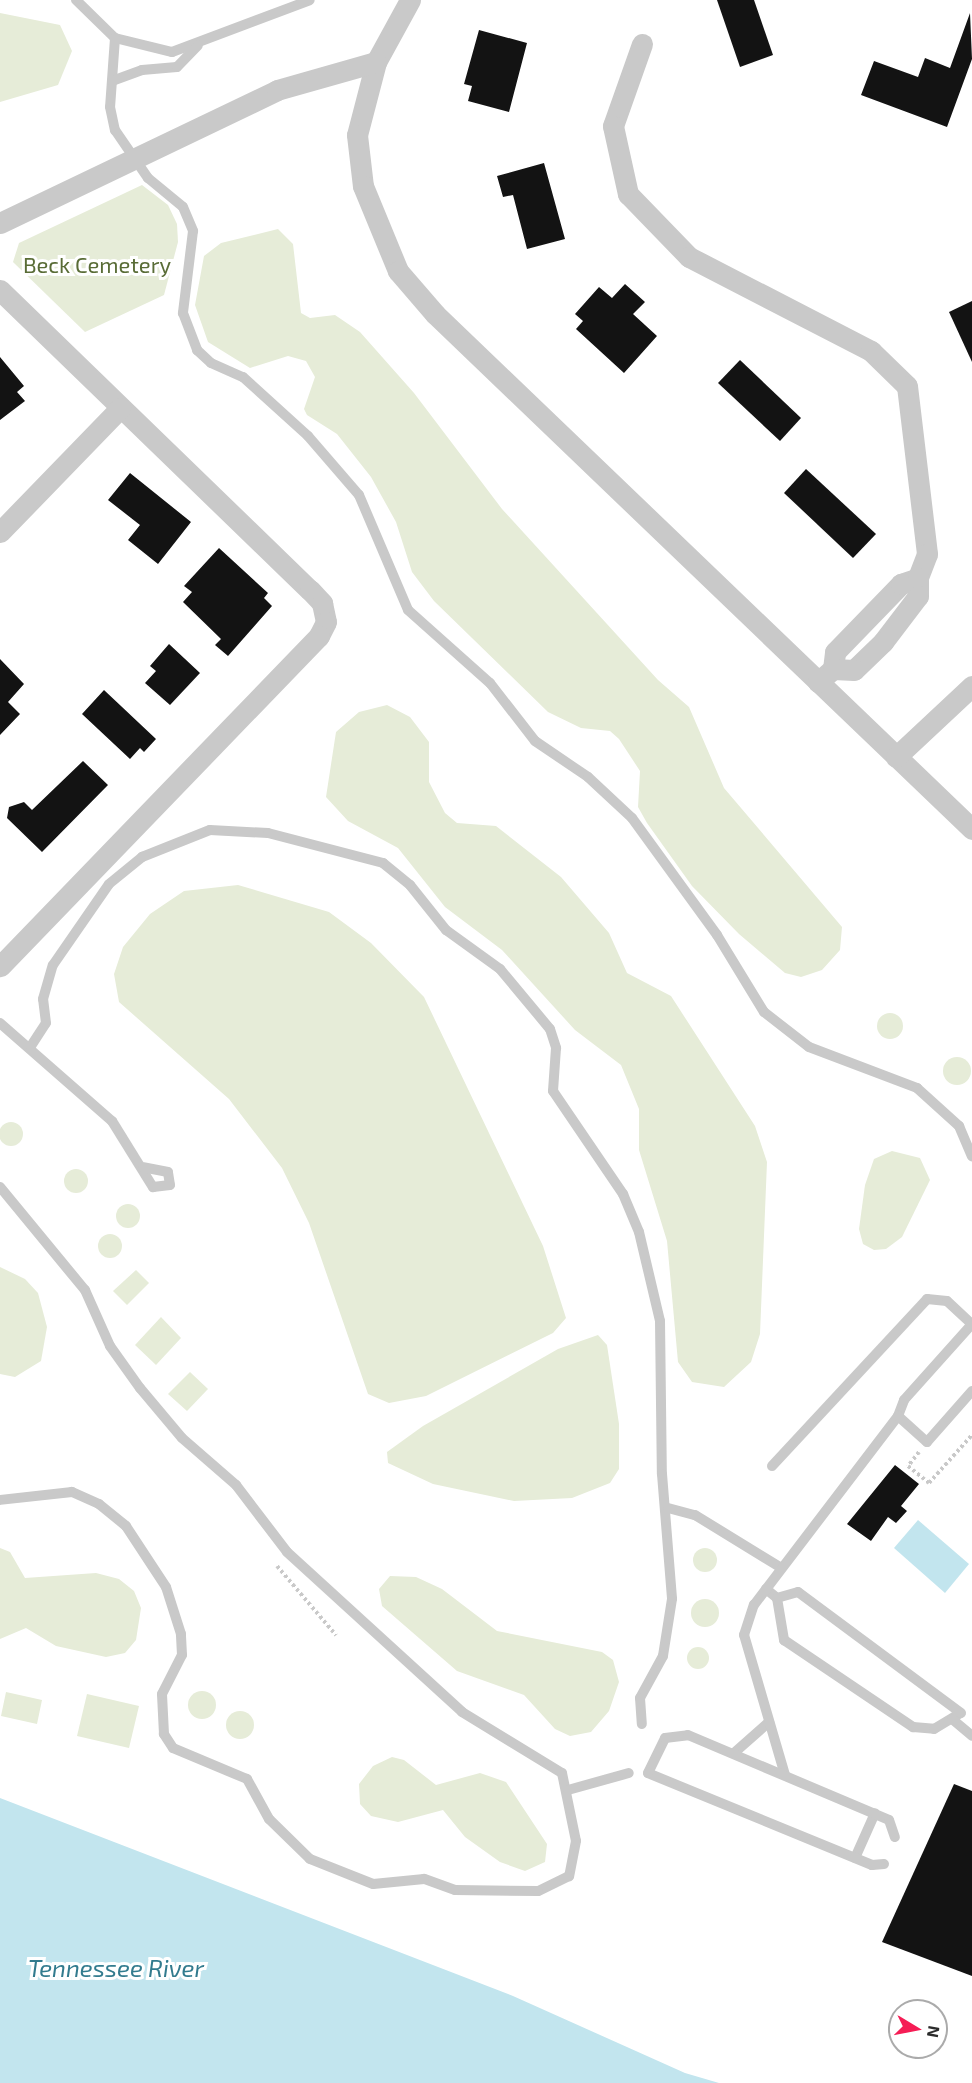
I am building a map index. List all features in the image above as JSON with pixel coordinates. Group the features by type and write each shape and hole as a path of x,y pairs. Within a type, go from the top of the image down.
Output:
{"street":[{"path":"410,0 376,62 361,106 357,159 372,214 398,271 435,314 826,675 896,757 972,829"},
{"path":"642,44 613,126 628,194 688,257 871,351 903,380 914,410 927,554 918,578 918,596 883,642 854,670 826,675"},
{"path":"0,223 277,90 376,62"},
{"path":"0,290 310,590 322,603 326,622 320,636 0,966"},
{"path":"0,532 120,408"},
{"path":"896,757 972,686"}],"lane":[{"path":"76,0 115,38 172,52 310,0"},
{"path":"115,38 112,120 135,158 189,219 194,245 183,313 197,350 211,363 243,377 308,436 359,495 386,567 416,621 481,673 535,741 588,777 632,818 773,1021 809,1047 917,1088 959,1126 972,1156"},
{"path":"112,81 142,70 177,67 202,40"},
{"path":"31,1046 46,1023 46,982 80,922 123,871 163,846 210,830 238,829 342,850 393,870 446,930 487,956 550,1029 556,1048 553,1091 631,1210 660,1321 670,1622 663,1656 640,1698 642,1724"},
{"path":"0,1023 31,1046 112,1121 143,1167"},
{"path":"0,1187 85,1290 110,1346 140,1388 182,1438 236,1485 287,1552 462,1712 515,1749 557,1768 568,1790 575,1861 569,1876 549,1888 456,1890 424,1879 373,1884 322,1867 278,1829 247,1779 173,1748 164,1734 162,1694 182,1655 181,1634 166,1587 126,1526 72,1492 0,1500"},
{"path":"772,1466 927,1299 947,1300 972,1324 904,1400 898,1416 780,1567 766,1589 744,1635 785,1774"},
{"path":"898,1416 927,1442 972,1391"},
{"path":"668,1508 695,1515 780,1567"},
{"path":"766,1589 777,1598 784,1640 913,1728 934,1730 962,1713 798,1592 777,1598"},
{"path":"952,1719 972,1736"},
{"path":"734,1753 769,1722"},
{"path":"884,1864 855,1858 648,1773 665,1738 688,1735 785,1774 889,1820 895,1837"},
{"path":"568,1790 629,1773"},
{"path":"855,1858 874,1813"}],"path":[{"path":"927,1442 908,1466 928,1483 972,1435"},
{"path":"320,1623 329,1625 336,1635"}],"green space":[{"path":"0,13 60,25 72,51 58,85 0,102"},
{"name":"Beck Cemetery","path":"142,185 168,205 177,224 178,242 164,295 85,332 13,262 19,243"},
{"path":"278,229 293,244 301,313 310,318 335,315 360,332 414,393 502,509 658,680 689,707 724,788 842,927 840,950 822,970 801,977 785,973 739,934 692,886 647,823 638,807 640,771 619,739 610,731 581,728 548,712 434,601 412,572 396,522 371,477 337,434 307,415 304,409 315,377 306,361 288,356 250,368 208,342 195,305 204,256 221,243"},
{"path":"387,705 410,717 429,742 429,782 445,813 457,823 496,826 561,877 609,933 627,973 671,996 755,1126 767,1162 760,1334 751,1362 724,1387 692,1382 678,1362 667,1241 639,1150 639,1109 621,1065 575,1030 502,950 445,907 398,848 348,821 326,797 336,732 359,712"},
{"path":"238,885 329,912 371,943 424,997 543,1246 566,1318 553,1333 426,1396 389,1403 368,1394 309,1223 282,1168 229,1099 119,1002 114,974 123,947 150,914 184,891"},
{"path":"890,1013 899,1017 903,1026 899,1035 890,1039 881,1035 877,1026 881,1017"},
{"path":"957,1057 967,1061 971,1071 967,1081 957,1085 947,1081 943,1071 947,1061"},
{"path":"11,1122 16,1123 22,1129 22,1139 16,1145 11,1146 6,1145 0,1139 -1,1134 0,1129 6,1123"},
{"path":"892,1151 920,1158 930,1180 902,1237 886,1249 874,1250 863,1244 859,1229 865,1185 874,1159"},
{"path":"76,1169 81,1170 87,1176 87,1186 81,1192 76,1193 71,1192 65,1186 64,1181 65,1176 71,1170"},
{"path":"128,1204 136,1208 140,1216 136,1224 128,1228 120,1224 116,1216 120,1208"},
{"path":"110,1234 115,1235 121,1241 121,1251 115,1257 110,1258 105,1257 99,1251 98,1246 99,1241 105,1235"},
{"path":"0,1267 25,1279 38,1293 47,1327 41,1361 15,1377 0,1374"},
{"path":"136,1270 149,1283 127,1305 113,1291"},
{"path":"161,1317 181,1338 156,1365 135,1345"},
{"path":"598,1335 607,1345 619,1424 619,1469 610,1483 572,1498 514,1501 433,1484 388,1463 387,1452 423,1426 558,1349"},
{"path":"190,1372 208,1389 187,1411 168,1394"},
{"path":"0,1548 10,1552 25,1578 96,1573 119,1579 134,1591 141,1608 136,1640 125,1653 106,1657 56,1646 26,1628 0,1639"},
{"path":"705,1548 714,1551 717,1560 714,1569 705,1572 696,1569 693,1560 696,1551"},
{"path":"390,1576 416,1577 442,1589 497,1631 602,1652 613,1660 619,1682 609,1711 591,1732 570,1736 555,1729 524,1695 457,1671 382,1606 379,1589"},
{"path":"705,1599 715,1603 719,1613 715,1623 705,1627 695,1623 691,1613 695,1603"},
{"path":"694,1647 702,1647 709,1654 709,1662 702,1669 694,1669 687,1662 687,1654"},
{"path":"202,1691 212,1695 216,1705 212,1715 202,1719 192,1715 188,1705 192,1695"},
{"path":"6,1692 42,1700 37,1724 1,1716"},
{"path":"87,1694 139,1706 129,1748 77,1736"},
{"path":"240,1711 250,1715 254,1725 250,1735 240,1739 230,1735 226,1725 230,1715"},
{"path":"392,1757 404,1760 436,1785 480,1773 506,1782 547,1844 545,1862 525,1871 500,1862 465,1837 443,1810 398,1822 371,1816 360,1804 359,1784 373,1766"}],"water":[{"path":"918,1520 969,1564 945,1593 894,1548"},
{"name":"Tennessee River","path":"0,1798 513,1996 685,2073 719,2083 0,2083"}],"building":[{"path":"717,0 754,0 773,55 740,67"},
{"path":"970,13 972,59 947,127 861,95 874,61 918,77 925,58 950,68"},
{"path":"479,30 527,43 509,112 468,101 472,86 464,84"},
{"path":"544,163 565,239 527,249 513,195 503,197 497,176"},
{"path":"625,284 645,302 633,314 657,336 624,373 576,329 583,321 575,314 599,287 612,298"},
{"path":"972,301 972,362 949,312"},
{"path":"0,357 24,386 17,392 25,401 0,420"},
{"path":"740,360 801,418 780,441 718,383"},
{"path":"806,469 876,534 853,558 784,493"},
{"path":"130,473 191,522 158,564 128,540 140,525 108,500"},
{"path":"219,548 268,593 264,598 272,606 228,656 215,645 221,639 183,602 192,592 184,586"},
{"path":"169,644 200,673 170,705 145,683 156,671 150,666"},
{"path":"0,659 24,684 8,702 20,714 0,735"},
{"path":"104,690 156,739 144,752 140,748 130,759 82,714"},
{"path":"83,761 108,785 42,852 7,818 9,807 24,802 32,810"},
{"path":"895,1465 919,1484 901,1506 907,1511 896,1523 888,1517 871,1541 847,1524"},
{"path":"954,1784 972,1791 972,1976 882,1942"}]}
